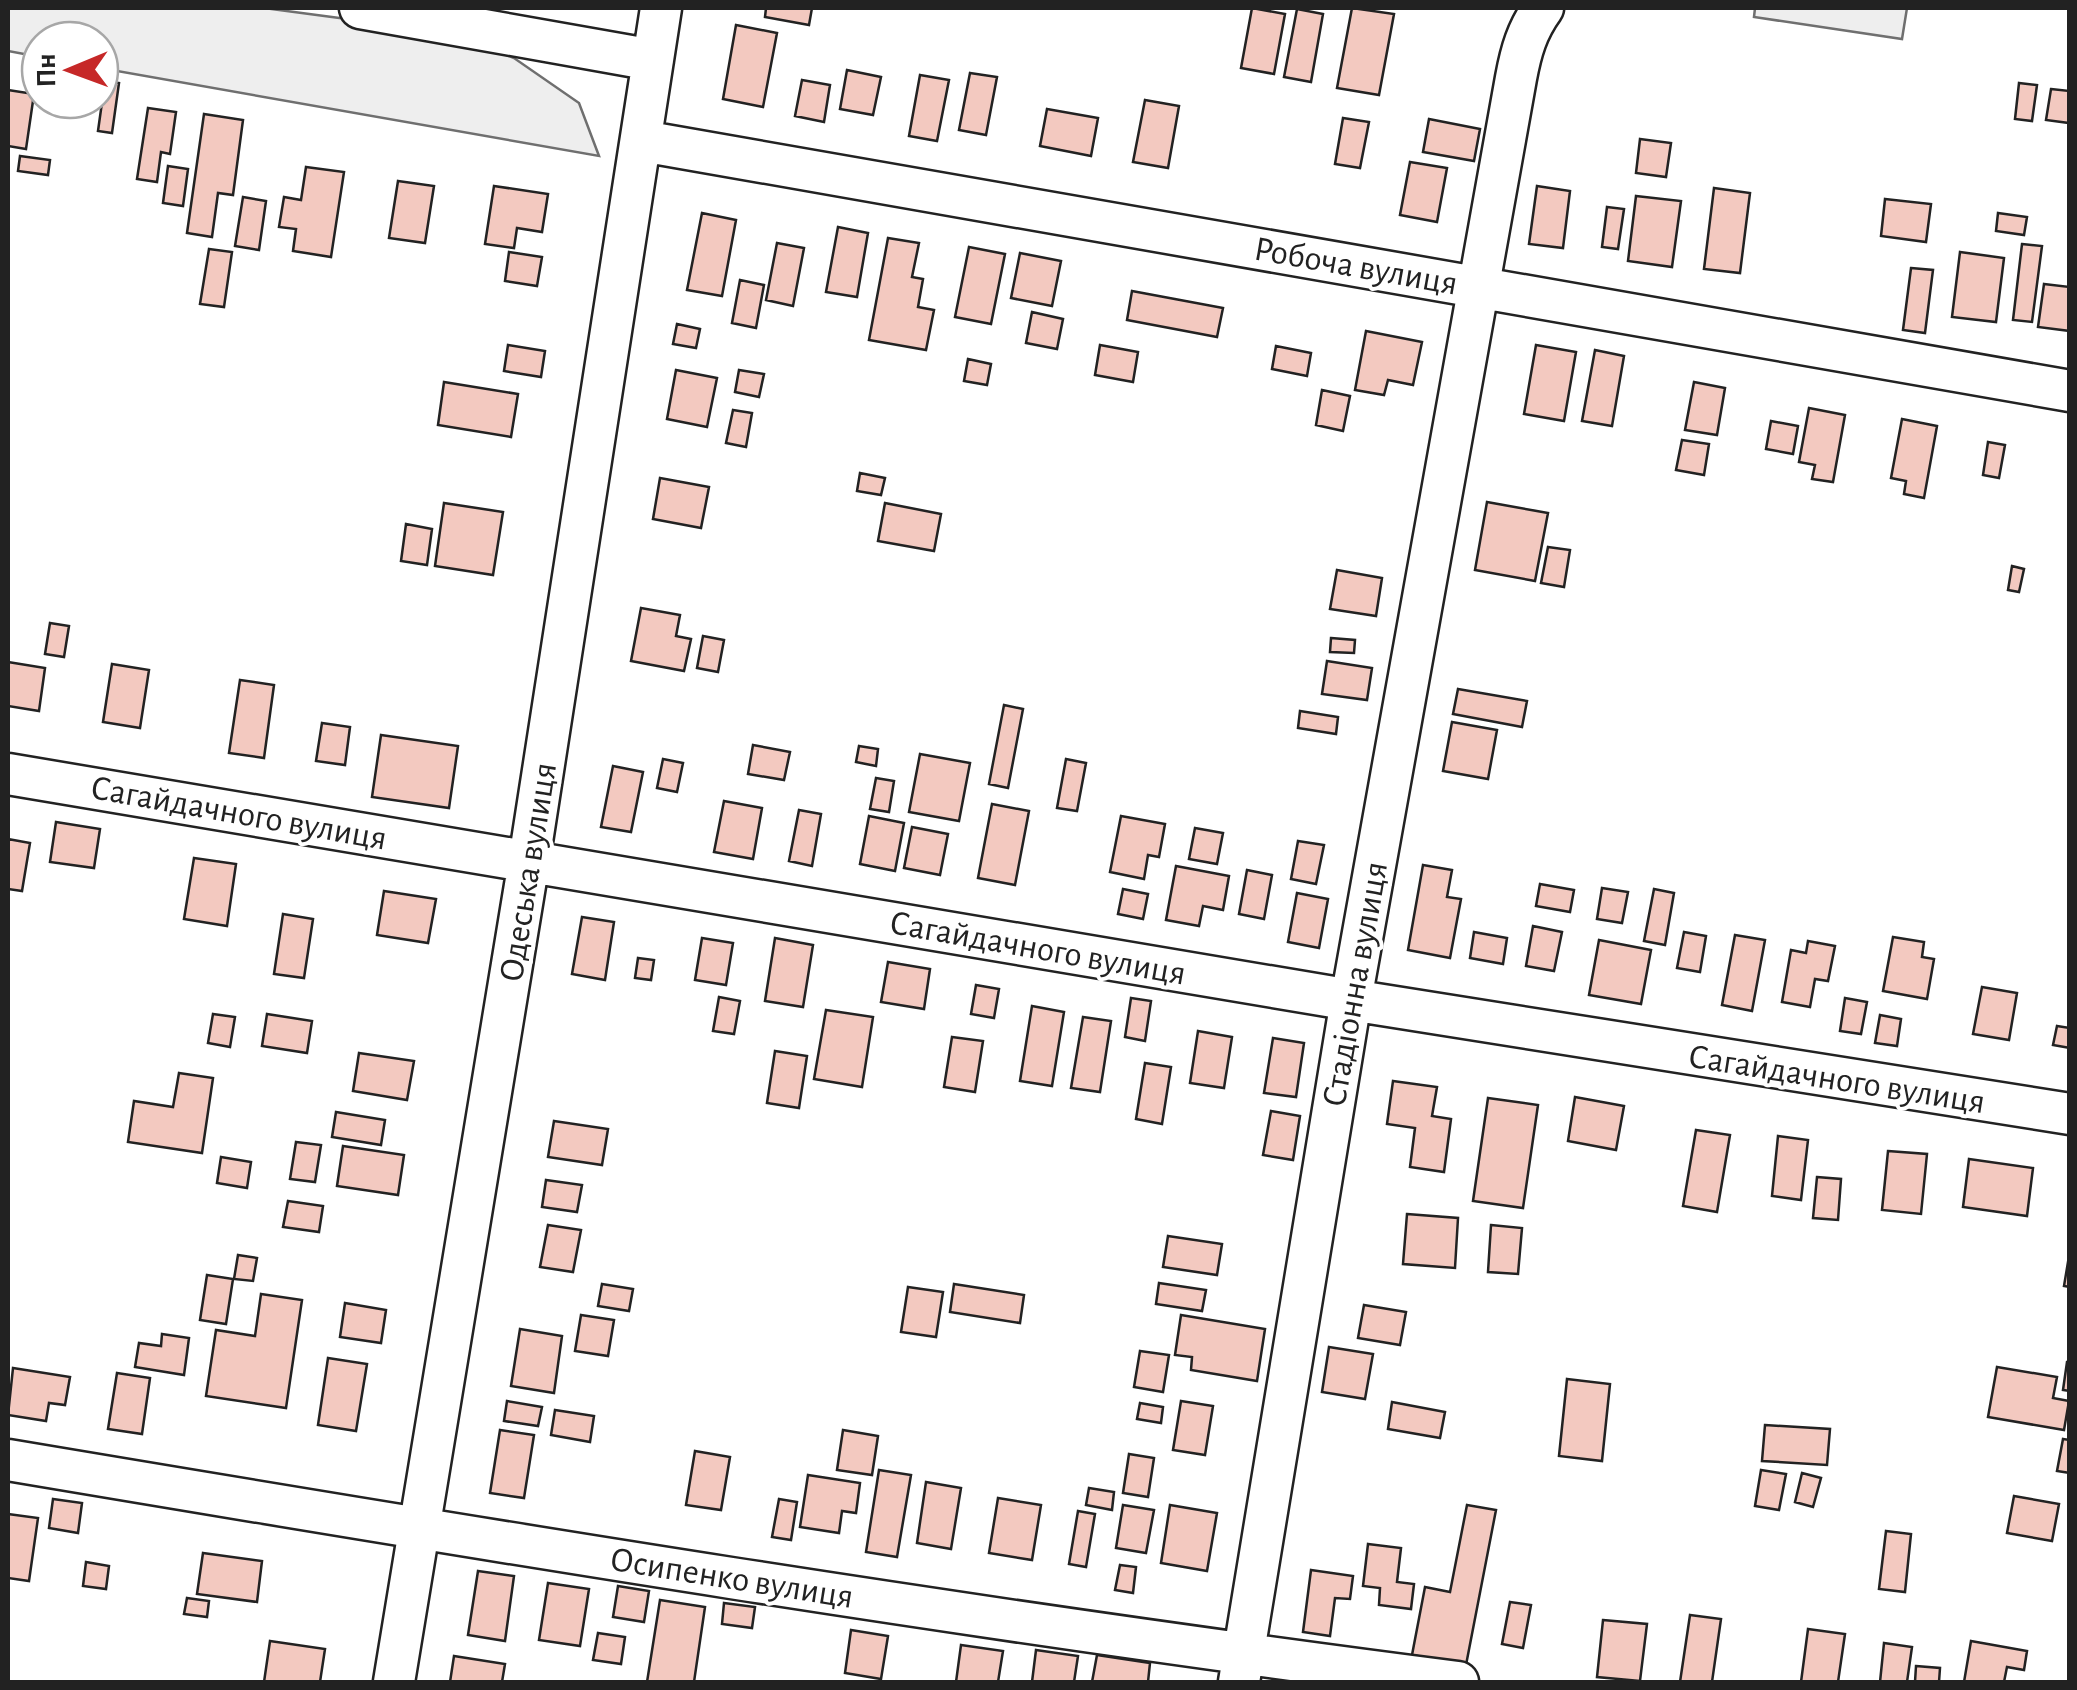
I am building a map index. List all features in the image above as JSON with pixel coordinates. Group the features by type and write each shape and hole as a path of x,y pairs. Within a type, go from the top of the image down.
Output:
{"street":[{"path":"360,8 653,60"},
{"name":"Одеська вулиця","path":"394,1682 529,861 660,8"},
{"name":"Стадіонна вулиця","path":"1241,1669 1351,1000 1522,44 1543,8"},
{"name":"Робоча вулиця","path":"642,141 2070,392"},
{"name":"Сагайдачного вулиця","path":"8,774 1351,1000 2070,1114"},
{"name":"Осипенко вулиця","path":"8,1460 1241,1669 1458,1682"}],"shaded area":[{"path":"8,8 264,8 445,32 514,58 579,103 599,156 120,72 120,20 20,20 20,53 8,51"},
{"path":"1755,8 1907,8 1902,39 1754,17"}],"building":[{"path":"766,8 812,8 809,25 765,17"},
{"path":"1252,8 1285,14 1274,74 1241,68"},
{"path":"1352,8 1394,14 1379,95 1337,88"},
{"path":"1297,9 1323,14 1311,82 1284,77"},
{"path":"736,25 777,33 763,107 723,99"},
{"path":"847,70 881,77 873,115 840,109"},
{"path":"970,73 997,77 986,135 959,130"},
{"path":"920,75 949,80 937,141 909,136"},
{"path":"802,80 830,85 824,122 795,116"},
{"path":"2019,83 2037,85 2032,121 2015,119"},
{"path":"2051,89 2070,91 2069,123 2046,120"},
{"path":"8,90 20,92 20,120 30,120 26,149 8,146"},
{"path":"1145,100 1179,106 1168,168 1133,162"},
{"path":"148,108 176,112 170,154 161,152 157,182 137,179"},
{"path":"1047,109 1098,118 1091,156 1040,146"},
{"path":"204,114 243,120 233,195 218,193 212,237 187,233"},
{"path":"1343,118 1369,122 1360,168 1335,164"},
{"path":"1429,119 1480,129 1474,161 1423,152"},
{"path":"100,120 114,120 112,133 98,131"},
{"path":"1640,139 1671,143 1666,177 1636,173"},
{"path":"20,156 50,160 48,175 18,171"},
{"path":"1410,162 1447,168 1437,222 1400,215"},
{"path":"168,166 188,169 183,206 163,203"},
{"path":"306,167 344,172 331,257 293,251 296,229 279,227 284,197 301,200"},
{"path":"398,181 434,186 425,243 389,238"},
{"path":"494,186 548,194 542,232 517,228 514,248 485,244"},
{"path":"1537,186 1570,191 1563,248 1529,244"},
{"path":"1714,188 1750,193 1740,273 1704,269"},
{"path":"1636,196 1681,201 1672,267 1628,261"},
{"path":"243,197 266,201 259,250 235,246"},
{"path":"1885,199 1931,204 1926,242 1881,236"},
{"path":"1607,207 1624,209 1618,249 1602,247"},
{"path":"702,213 736,220 722,296 687,290"},
{"path":"1998,213 2027,217 2024,235 1996,231"},
{"path":"838,227 868,233 857,297 826,292"},
{"path":"888,238 919,243 912,277 923,279 918,307 934,310 926,350 869,340"},
{"path":"777,243 804,248 793,306 766,300"},
{"path":"2022,244 2042,246 2032,322 2013,320"},
{"path":"969,247 1005,254 991,324 955,317"},
{"path":"209,249 232,252 224,307 200,304"},
{"path":"509,252 542,257 537,286 505,281"},
{"path":"1960,252 2004,258 1996,322 1952,317"},
{"path":"1020,253 1061,261 1052,306 1011,298"},
{"path":"1911,268 1933,270 1925,333 1903,330"},
{"path":"740,280 764,285 756,328 732,323"},
{"path":"2044,284 2070,287 2070,331 2038,327"},
{"path":"1132,291 1223,308 1217,337 1127,320"},
{"path":"1032,312 1063,319 1057,349 1026,343"},
{"path":"677,324 700,329 696,348 673,344"},
{"path":"1366,331 1422,342 1413,385 1388,380 1384,395 1355,390"},
{"path":"508,345 545,351 541,377 504,371"},
{"path":"1100,345 1138,352 1133,382 1095,375"},
{"path":"1536,345 1576,352 1564,421 1524,414"},
{"path":"1276,346 1311,353 1307,376 1272,369"},
{"path":"1595,350 1624,356 1612,426 1582,421"},
{"path":"968,359 991,364 987,385 964,381"},
{"path":"676,370 717,378 707,427 667,419"},
{"path":"739,370 764,374 759,397 735,392"},
{"path":"444,382 518,394 511,437 438,425"},
{"path":"1694,382 1725,388 1717,435 1685,430"},
{"path":"1322,390 1350,396 1343,431 1316,425"},
{"path":"1809,408 1845,415 1833,482 1812,479 1815,465 1799,462"},
{"path":"733,410 752,413 746,447 726,443"},
{"path":"1902,419 1937,426 1924,498 1904,494 1906,481 1891,478"},
{"path":"1771,421 1798,426 1793,454 1766,449"},
{"path":"1682,440 1709,444 1704,475 1676,470"},
{"path":"1988,442 2005,445 1999,478 1983,475"},
{"path":"860,473 885,478 881,495 857,491"},
{"path":"660,478 709,487 701,528 653,519"},
{"path":"1487,502 1548,513 1535,581 1475,570"},
{"path":"444,503 503,512 493,575 435,566"},
{"path":"885,503 941,514 934,551 878,541"},
{"path":"406,524 432,529 427,565 401,561"},
{"path":"1548,547 1570,550 1564,587 1541,583"},
{"path":"2012,566 2024,569 2019,592 2008,590"},
{"path":"1337,570 1382,578 1376,616 1330,609"},
{"path":"641,608 680,615 676,636 691,639 684,671 631,661"},
{"path":"50,623 69,626 64,657 45,654"},
{"path":"703,636 724,640 718,672 697,668"},
{"path":"1331,638 1355,640 1354,653 1330,652"},
{"path":"1327,661 1372,668 1367,700 1322,694"},
{"path":"8,662 45,668 39,711 8,706"},
{"path":"112,664 149,670 140,728 103,722"},
{"path":"240,680 274,685 264,758 229,753"},
{"path":"1458,689 1527,701 1522,727 1453,714"},
{"path":"1004,705 1023,709 1008,788 989,784"},
{"path":"1300,711 1338,717 1336,734 1298,728"},
{"path":"1452,722 1497,730 1488,779 1443,771"},
{"path":"322,723 350,727 345,765 316,761"},
{"path":"381,735 458,746 449,808 372,797"},
{"path":"753,745 790,752 784,780 748,774"},
{"path":"859,746 878,749 876,766 856,762"},
{"path":"920,754 970,763 959,821 909,812"},
{"path":"663,759 683,763 677,792 657,788"},
{"path":"1066,759 1086,763 1077,811 1057,808"},
{"path":"613,766 643,772 631,832 601,827"},
{"path":"876,778 894,781 889,812 870,809"},
{"path":"724,801 762,808 753,859 714,852"},
{"path":"992,804 1029,811 1015,885 978,878"},
{"path":"799,810 821,814 812,866 789,861"},
{"path":"869,816 904,823 895,871 860,864"},
{"path":"1121,816 1165,824 1159,857 1148,855 1144,879 1110,872"},
{"path":"56,822 100,829 94,868 50,862"},
{"path":"912,827 948,834 940,875 904,868"},
{"path":"1195,828 1223,833 1217,864 1189,859"},
{"path":"8,839 30,843 22,891 8,889"},
{"path":"1298,841 1324,845 1316,884 1291,879"},
{"path":"194,858 236,864 227,926 184,919"},
{"path":"1423,865 1452,870 1447,897 1461,899 1450,958 1408,950"},
{"path":"1176,866 1229,876 1223,910 1203,906 1199,926 1166,920"},
{"path":"1247,870 1272,875 1264,919 1239,914"},
{"path":"1540,884 1574,890 1570,912 1536,906"},
{"path":"1602,888 1628,892 1622,923 1597,919"},
{"path":"1123,889 1148,894 1143,919 1118,914"},
{"path":"1654,889 1674,893 1665,945 1644,941"},
{"path":"384,891 436,899 428,943 377,935"},
{"path":"1297,893 1328,899 1319,948 1288,942"},
{"path":"283,914 313,919 304,978 274,974"},
{"path":"582,917 614,922 605,980 572,974"},
{"path":"1533,926 1562,932 1554,971 1526,966"},
{"path":"1474,932 1507,938 1503,964 1470,958"},
{"path":"1684,932 1706,936 1700,972 1677,968"},
{"path":"1735,935 1765,940 1752,1011 1722,1005"},
{"path":"1893,937 1924,942 1922,957 1934,959 1927,999 1883,991"},
{"path":"702,938 733,943 726,985 695,980"},
{"path":"775,938 813,945 803,1007 765,1001"},
{"path":"1599,940 1651,950 1641,1004 1589,995"},
{"path":"1808,941 1835,946 1828,981 1815,979 1810,1007 1782,1002 1791,950 1806,953"},
{"path":"638,958 654,960 651,980 635,978"},
{"path":"888,962 930,969 924,1009 881,1002"},
{"path":"976,985 999,989 994,1018 971,1014"},
{"path":"1982,987 2017,993 2009,1040 1973,1034"},
{"path":"719,997 740,1001 734,1034 713,1031"},
{"path":"1131,998 1151,1001 1145,1041 1125,1037"},
{"path":"1845,998 1867,1002 1861,1034 1840,1031"},
{"path":"1032,1006 1064,1012 1052,1086 1020,1081"},
{"path":"826,1010 873,1017 862,1087 814,1079"},
{"path":"213,1014 235,1017 230,1047 208,1043"},
{"path":"267,1014 312,1021 307,1053 262,1046"},
{"path":"1880,1015 1901,1019 1897,1046 1875,1043"},
{"path":"1083,1017 1111,1021 1100,1092 1071,1088"},
{"path":"2057,1026 2070,1028 2070,1048 2053,1045"},
{"path":"1198,1031 1232,1037 1224,1088 1190,1083"},
{"path":"952,1037 983,1041 975,1092 944,1087"},
{"path":"1273,1038 1304,1043 1296,1097 1264,1093"},
{"path":"775,1051 807,1056 799,1108 767,1103"},
{"path":"359,1053 414,1061 407,1100 353,1091"},
{"path":"1145,1063 1171,1067 1162,1124 1136,1119"},
{"path":"179,1073 213,1078 202,1153 128,1142 134,1101 173,1107"},
{"path":"1393,1081 1437,1087 1432,1116 1451,1119 1444,1172 1410,1167 1415,1128 1387,1124"},
{"path":"1575,1097 1624,1106 1616,1150 1568,1141"},
{"path":"1488,1098 1538,1105 1523,1208 1473,1201"},
{"path":"1271,1111 1300,1116 1293,1160 1263,1155"},
{"path":"336,1112 385,1120 381,1145 332,1137"},
{"path":"554,1121 608,1129 602,1165 548,1157"},
{"path":"1696,1130 1730,1135 1717,1212 1683,1206"},
{"path":"1778,1136 1808,1140 1801,1200 1772,1196"},
{"path":"296,1142 321,1145 315,1182 290,1179"},
{"path":"343,1146 404,1155 398,1195 337,1186"},
{"path":"1888,1151 1927,1154 1921,1214 1882,1210"},
{"path":"221,1157 251,1162 247,1188 217,1183"},
{"path":"1969,1159 2033,1168 2027,1216 1963,1207"},
{"path":"1817,1177 1841,1179 1838,1220 1813,1218"},
{"path":"546,1180 582,1185 577,1212 542,1207"},
{"path":"288,1201 323,1206 319,1232 283,1227"},
{"path":"1407,1214 1458,1218 1455,1268 1403,1264"},
{"path":"548,1225 581,1230 573,1272 540,1267"},
{"path":"1491,1225 1522,1228 1518,1274 1488,1272"},
{"path":"1168,1236 1222,1244 1217,1275 1163,1267"},
{"path":"2070,1250 2070,1287 2064,1286"},
{"path":"238,1255 257,1258 253,1281 234,1279"},
{"path":"207,1275 233,1279 226,1324 200,1320"},
{"path":"1159,1283 1206,1290 1202,1311 1156,1304"},
{"path":"602,1284 633,1289 629,1311 598,1306"},
{"path":"954,1284 1024,1295 1020,1323 950,1312"},
{"path":"908,1287 943,1292 936,1337 901,1332"},
{"path":"261,1294 302,1300 286,1408 206,1396 216,1330 255,1336"},
{"path":"345,1303 386,1310 381,1343 340,1337"},
{"path":"1364,1305 1406,1312 1400,1345 1358,1338"},
{"path":"581,1315 614,1320 608,1356 575,1351"},
{"path":"1181,1315 1265,1329 1257,1381 1191,1370 1192,1357 1175,1355"},
{"path":"520,1329 562,1336 554,1393 511,1386"},
{"path":"162,1334 189,1338 184,1375 135,1367 139,1343 161,1346"},
{"path":"1329,1347 1373,1354 1365,1399 1322,1392"},
{"path":"1140,1351 1169,1355 1163,1392 1134,1387"},
{"path":"328,1358 367,1364 356,1431 318,1425"},
{"path":"2070,1362 2070,1391 2063,1390"},
{"path":"1997,1367 2057,1377 2053,1398 2069,1401 2064,1430 1988,1417"},
{"path":"13,1368 70,1377 65,1405 49,1403 46,1421 8,1415"},
{"path":"117,1373 150,1378 142,1434 108,1429"},
{"path":"1567,1379 1610,1384 1602,1461 1559,1456"},
{"path":"507,1401 542,1407 538,1426 504,1421"},
{"path":"1181,1401 1213,1406 1205,1455 1173,1450"},
{"path":"1392,1402 1445,1412 1440,1438 1388,1429"},
{"path":"1140,1403 1163,1407 1161,1423 1137,1419"},
{"path":"555,1410 594,1416 590,1442 551,1435"},
{"path":"1765,1425 1830,1429 1827,1465 1762,1461"},
{"path":"500,1430 534,1435 524,1498 490,1493"},
{"path":"843,1430 878,1436 872,1475 837,1470"},
{"path":"2063,1439 2070,1440 2070,1473 2057,1471"},
{"path":"695,1451 730,1457 721,1510 686,1505"},
{"path":"1129,1454 1154,1458 1148,1497 1123,1493"},
{"path":"879,1470 911,1475 897,1557 866,1552"},
{"path":"1761,1470 1786,1474 1779,1510 1755,1506"},
{"path":"1802,1473 1821,1478 1813,1507 1795,1502"},
{"path":"808,1475 860,1483 856,1513 842,1511 839,1533 800,1527"},
{"path":"926,1482 961,1488 951,1549 917,1543"},
{"path":"1089,1488 1114,1492 1112,1510 1086,1505"},
{"path":"2014,1496 2059,1504 2052,1541 2007,1533"},
{"path":"998,1498 1041,1505 1032,1560 989,1553"},
{"path":"53,1499 82,1503 78,1533 49,1528"},
{"path":"779,1499 797,1502 791,1540 772,1537"},
{"path":"1123,1505 1154,1510 1146,1553 1116,1548"},
{"path":"1170,1505 1217,1513 1207,1571 1161,1563"},
{"path":"1467,1505 1496,1510 1466,1665 1412,1655 1425,1587 1450,1592"},
{"path":"1078,1511 1095,1514 1086,1567 1069,1564"},
{"path":"8,1514 38,1518 29,1581 8,1578"},
{"path":"1886,1531 1911,1534 1905,1592 1879,1589"},
{"path":"1368,1544 1401,1548 1397,1582 1414,1584 1411,1609 1379,1605 1380,1588 1363,1586"},
{"path":"203,1553 262,1561 257,1602 197,1594"},
{"path":"86,1562 109,1566 106,1589 83,1586"},
{"path":"1120,1565 1136,1567 1133,1593 1115,1590"},
{"path":"1311,1570 1353,1576 1350,1599 1335,1598 1330,1636 1303,1632"},
{"path":"478,1571 514,1576 505,1641 468,1635"},
{"path":"548,1583 589,1589 580,1646 539,1640"},
{"path":"618,1586 649,1591 644,1622 613,1617"},
{"path":"187,1598 209,1601 207,1617 184,1614"},
{"path":"660,1600 705,1607 694,1682 647,1682"},
{"path":"1510,1602 1531,1605 1523,1648 1502,1644"},
{"path":"724,1603 755,1607 752,1628 722,1624"},
{"path":"1690,1615 1721,1619 1712,1682 1680,1682"},
{"path":"1603,1620 1647,1624 1640,1681 1597,1677"},
{"path":"1808,1629 1845,1634 1838,1682 1801,1682"},
{"path":"851,1630 888,1636 881,1679 845,1673"},
{"path":"598,1633 625,1637 621,1664 593,1660"},
{"path":"270,1641 325,1649 320,1682 264,1682"},
{"path":"1971,1641 2027,1651 2024,1670 2007,1667 2004,1682 1964,1682"},
{"path":"1884,1643 1912,1647 1907,1682 1880,1682"},
{"path":"961,1645 1003,1651 998,1682 956,1682"},
{"path":"1036,1650 1078,1656 1074,1682 1032,1682"},
{"path":"1097,1655 1150,1663 1148,1682 1092,1682"},
{"path":"454,1656 505,1664 502,1682 450,1682"},
{"path":"1916,1666 1940,1668 1939,1682 1915,1682"}]}
